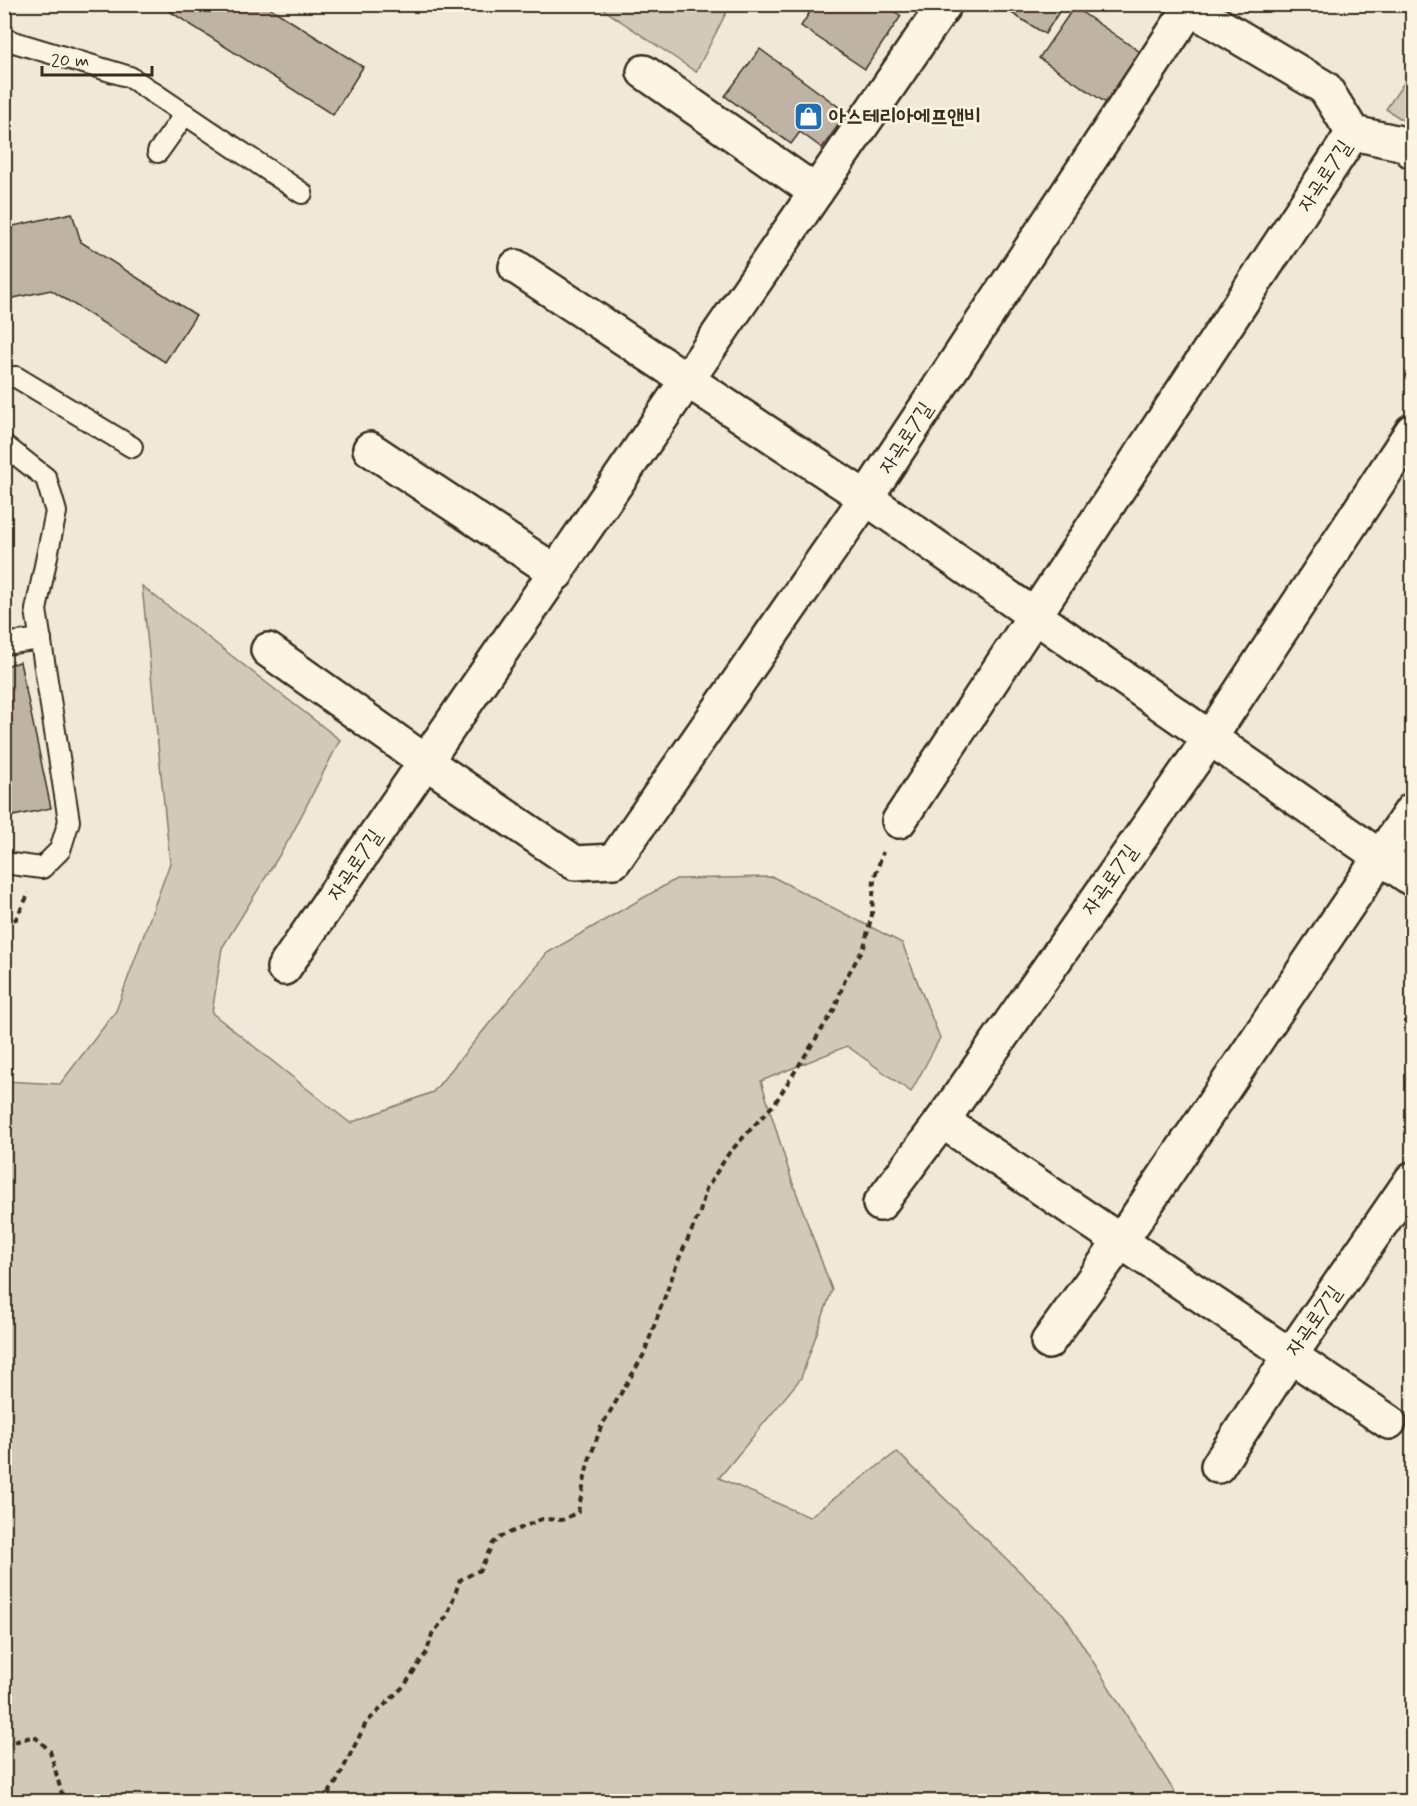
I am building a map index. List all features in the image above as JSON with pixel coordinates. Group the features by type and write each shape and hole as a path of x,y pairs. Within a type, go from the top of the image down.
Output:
{"street":[{"name":"자곡로7길","path":"284,968 945,4"},
{"name":"자곡로7길","path":"426,762 575,863 614,861 866,498 1189,6 1324,88 1353,133 1405,144 1413,151"},
{"path":"644,72 816,192"},
{"name":"자곡로7길","path":"900,821 1353,133"},
{"path":"516,267 866,498 1413,879"},
{"name":"자곡로7길","path":"880,1204 942,1121 1210,738 1413,431"},
{"path":"370,449 557,573"},
{"path":"268,650 426,762"},
{"path":"1048,1342 1121,1241 1413,810"},
{"path":"942,1121 1389,1422"},
{"name":"자곡로7길","path":"1218,1466 1290,1356 1413,1179"}],"lane":[{"path":"4,39 130,77 302,193"},
{"path":"158,152 185,114"},
{"path":"4,377 16,377 132,447"},
{"path":"4,445 46,478 56,512 36,610 69,821 60,850 42,868 4,863"},
{"path":"4,644 41,639"}],"path":[{"path":"322,1802 336,1783 366,1723 404,1686 427,1652 432,1634 447,1616 460,1580 480,1570 493,1542 542,1519 562,1520 578,1512 588,1463 601,1427 643,1356 678,1261 700,1212 706,1189 729,1153 775,1103 834,1010 845,980 864,947 872,914 874,879 887,837 900,821"},
{"path":"4,924 16,919 42,868"},
{"path":"4,1745 34,1736 50,1751 64,1802"}],"shaded area":[{"path":"597,5 730,5 696,72"},
{"path":"1412,71 1412,126 1386,109"},
{"path":"142,586 340,740 290,838 222,948 212,1013 350,1123 433,1092 547,953 676,879 773,877 902,943 940,1038 911,1092 847,1046 761,1081 791,1178 832,1290 801,1378 719,1478 809,1517 897,1452 1064,1615 1180,1801 5,1801 5,1081 60,1084 116,1011 170,863"}],"building":[{"path":"158,4 264,4 363,67 333,115"},
{"path":"815,4 884,4 901,16 865,69 801,26"},
{"path":"997,4 1064,4 1045,34"},
{"path":"1074,7 1143,54 1109,105 1039,58"},
{"path":"760,49 847,113 822,148 800,132 791,144 725,96"},
{"path":"72,213 81,242 196,315 165,362 51,290 4,300 4,228"},
{"path":"20,662 51,808 4,818 4,666"}],"place":[{"name":"아스테리아에프앤비","path":"808,117"}]}
